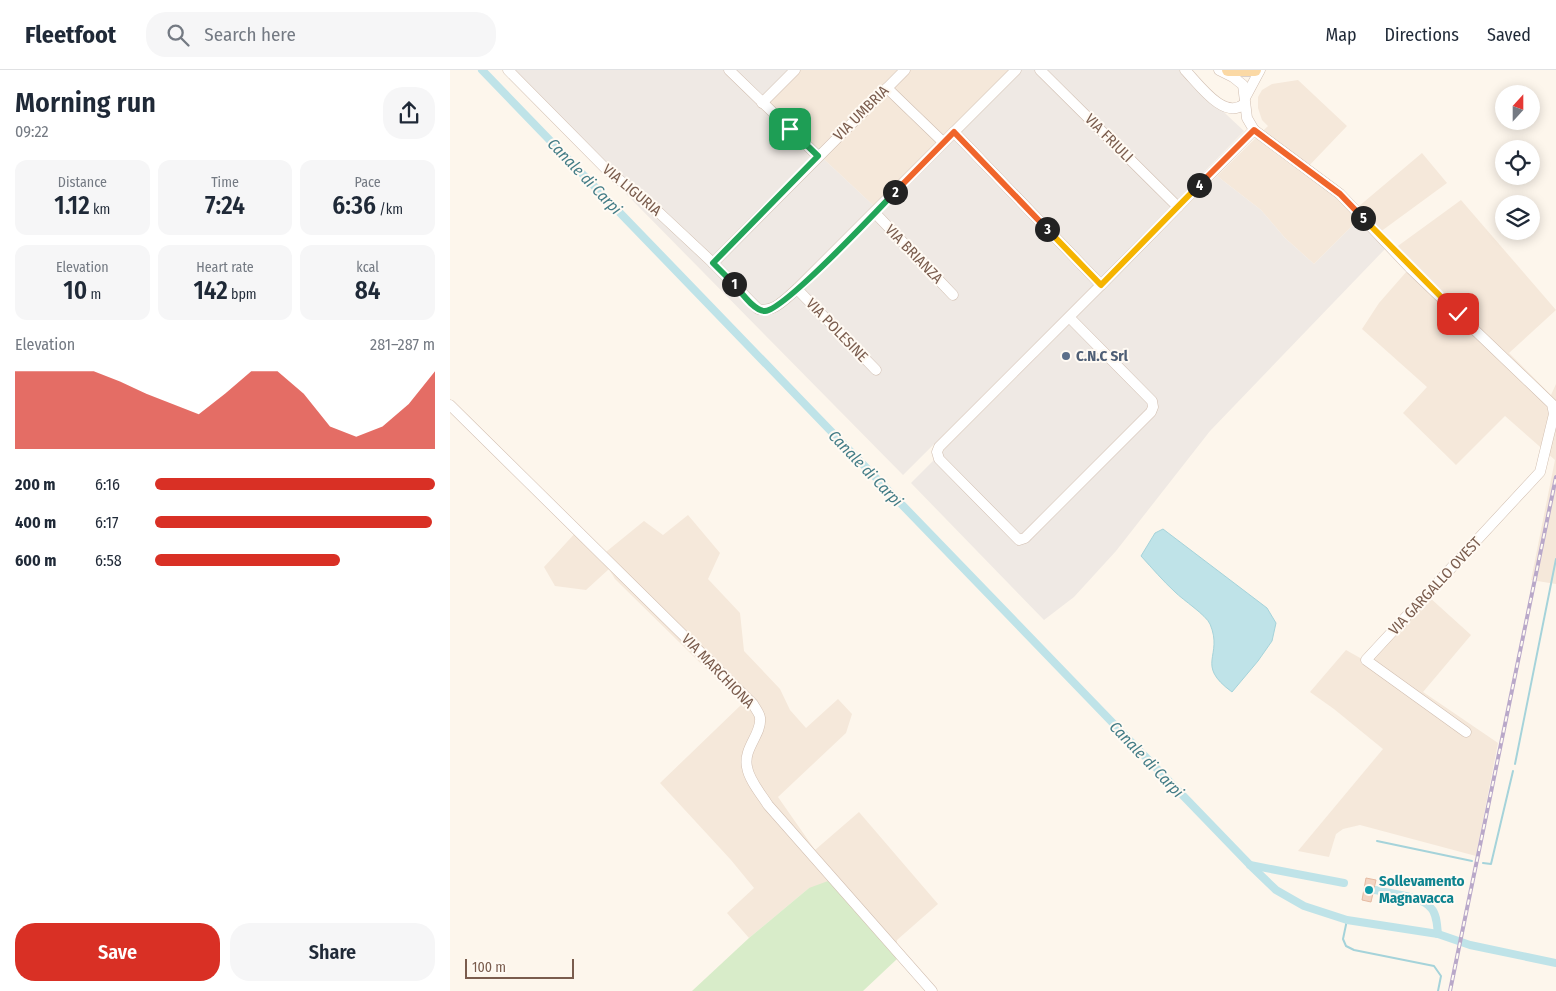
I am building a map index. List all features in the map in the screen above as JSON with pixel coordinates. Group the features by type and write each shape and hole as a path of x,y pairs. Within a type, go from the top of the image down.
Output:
{"main road":[{"path":"1228,70 1254,70"}],"street":[{"name":"VIA LIGURIA","path":"508,70 606,170 652,206 713,263 758,309 766,311 774,307 797,289"},
{"path":"729,70 818,156"},
{"path":"762,103 795,70"},
{"name":"VIA UMBRIA","path":"713,263 905,70"},
{"path":"797,289 1016,70"},
{"name":"VIA FRIULI","path":"1040,70 1178,207"},
{"path":"1185,70 1224,108 1235,109 1244,102 1260,70"},
{"path":"1069,317 1152,400 1153,407 1151,412 1025,538 1019,540 939,459 937,452 939,447 1254,130 1247,118 1244,90 1240,82 1219,70"},
{"path":"887,88 943,142"},
{"name":"VIA GARGALLO OVEST","path":"1254,130 1340,194 1411,269 1552,404 1554,414 1540,472 1366,660 1466,732"},
{"path":"954,132 1101,285"},
{"name":"VIA BRIANZA","path":"875,213 953,295"},
{"name":"VIA POLESINE","path":"797,289 876,370"},
{"name":"VIA MARCHIONA","path":"450,405 753,704 760,718 758,730 749,746 746,766 753,782 768,805 932,991"}],"shaded area":[{"path":"504,70 794,70 763,102 876,208 1011,70 1179,70 1244,131 1092,287 903,475"},
{"path":"794,70 1011,70 876,208 763,102"},
{"path":"1298,80 1347,126 1304,171 1337,197 1352,212 1422,153 1447,183 1376,235 1391,251 1461,200 1556,310 1509,353 1551,395 1556,384 1556,584 1531,580 1555,460 1505,416 1456,465 1403,413 1427,387 1362,329 1379,303 1407,271 1358,220 1314,264 1285,238 1261,210 1217,176 1268,126 1262,120 1258,108 1258,97 1262,90 1272,84"},
{"path":"1217,176 1261,210 1285,238 1314,264 1358,220 1385,249 1210,431 1116,551 1074,597 1044,620 911,483"},
{"path":"688,515 720,553 708,579 740,613 744,651 780,689 790,710 806,728 838,699 852,714 846,733 778,797 815,850 859,812 938,904 897,940 897,953 809,888 749,938 727,913 754,888 731,860 660,783 742,704 615,579 609,569 586,590 555,586 544,567 578,530 601,556 644,521 663,535"},
{"path":"1429,597 1471,635 1423,692 1498,743 1476,856 1360,825 1343,829 1336,834 1329,857 1298,851 1383,749 1310,692 1346,650 1369,663"}],"green space":[{"path":"828,881 897,953 897,959 863,991 692,991 749,938 809,888"}],"water":[{"path":"1163,529 1267,608 1276,623 1272,641 1232,692 1221,682 1212,667 1214,645 1208,620 1171,588 1141,556 1155,533"}],"building":[{"name":"Sollevamento Magnavacca","path":"1366,878 1376,880 1371,902 1362,900"}],"waterway":[{"name":"Canale di Carpi","path":"482,70 1276,890 1304,906 1347,920 1438,934 1470,945 1556,963"},
{"path":"1515,764 1556,559"},
{"path":"1483,863 1491,864 1513,771"},
{"path":"1377,841 1472,861"},
{"name":"Canale di Carpi","path":"1250,865 1344,883"},
{"name":"Canale di Carpi","path":"1375,890 1405,896 1427,904 1434,913 1438,934"},
{"path":"1347,920 1343,939 1346,946 1354,950 1434,966 1441,976 1438,991"}],"railway":[{"path":"1450,991 1556,477"}],"place":[{"name":"C.N.C Srl","path":"1066,356"},
{"name":"Sollevamento Magnavacca","path":"1369,890"}],"route":[{"path":"790,129 818,156 713,263 758,309 766,311 774,307 797,289 954,132 1101,285 1254,130 1340,194 1411,269 1458,314"}]}
